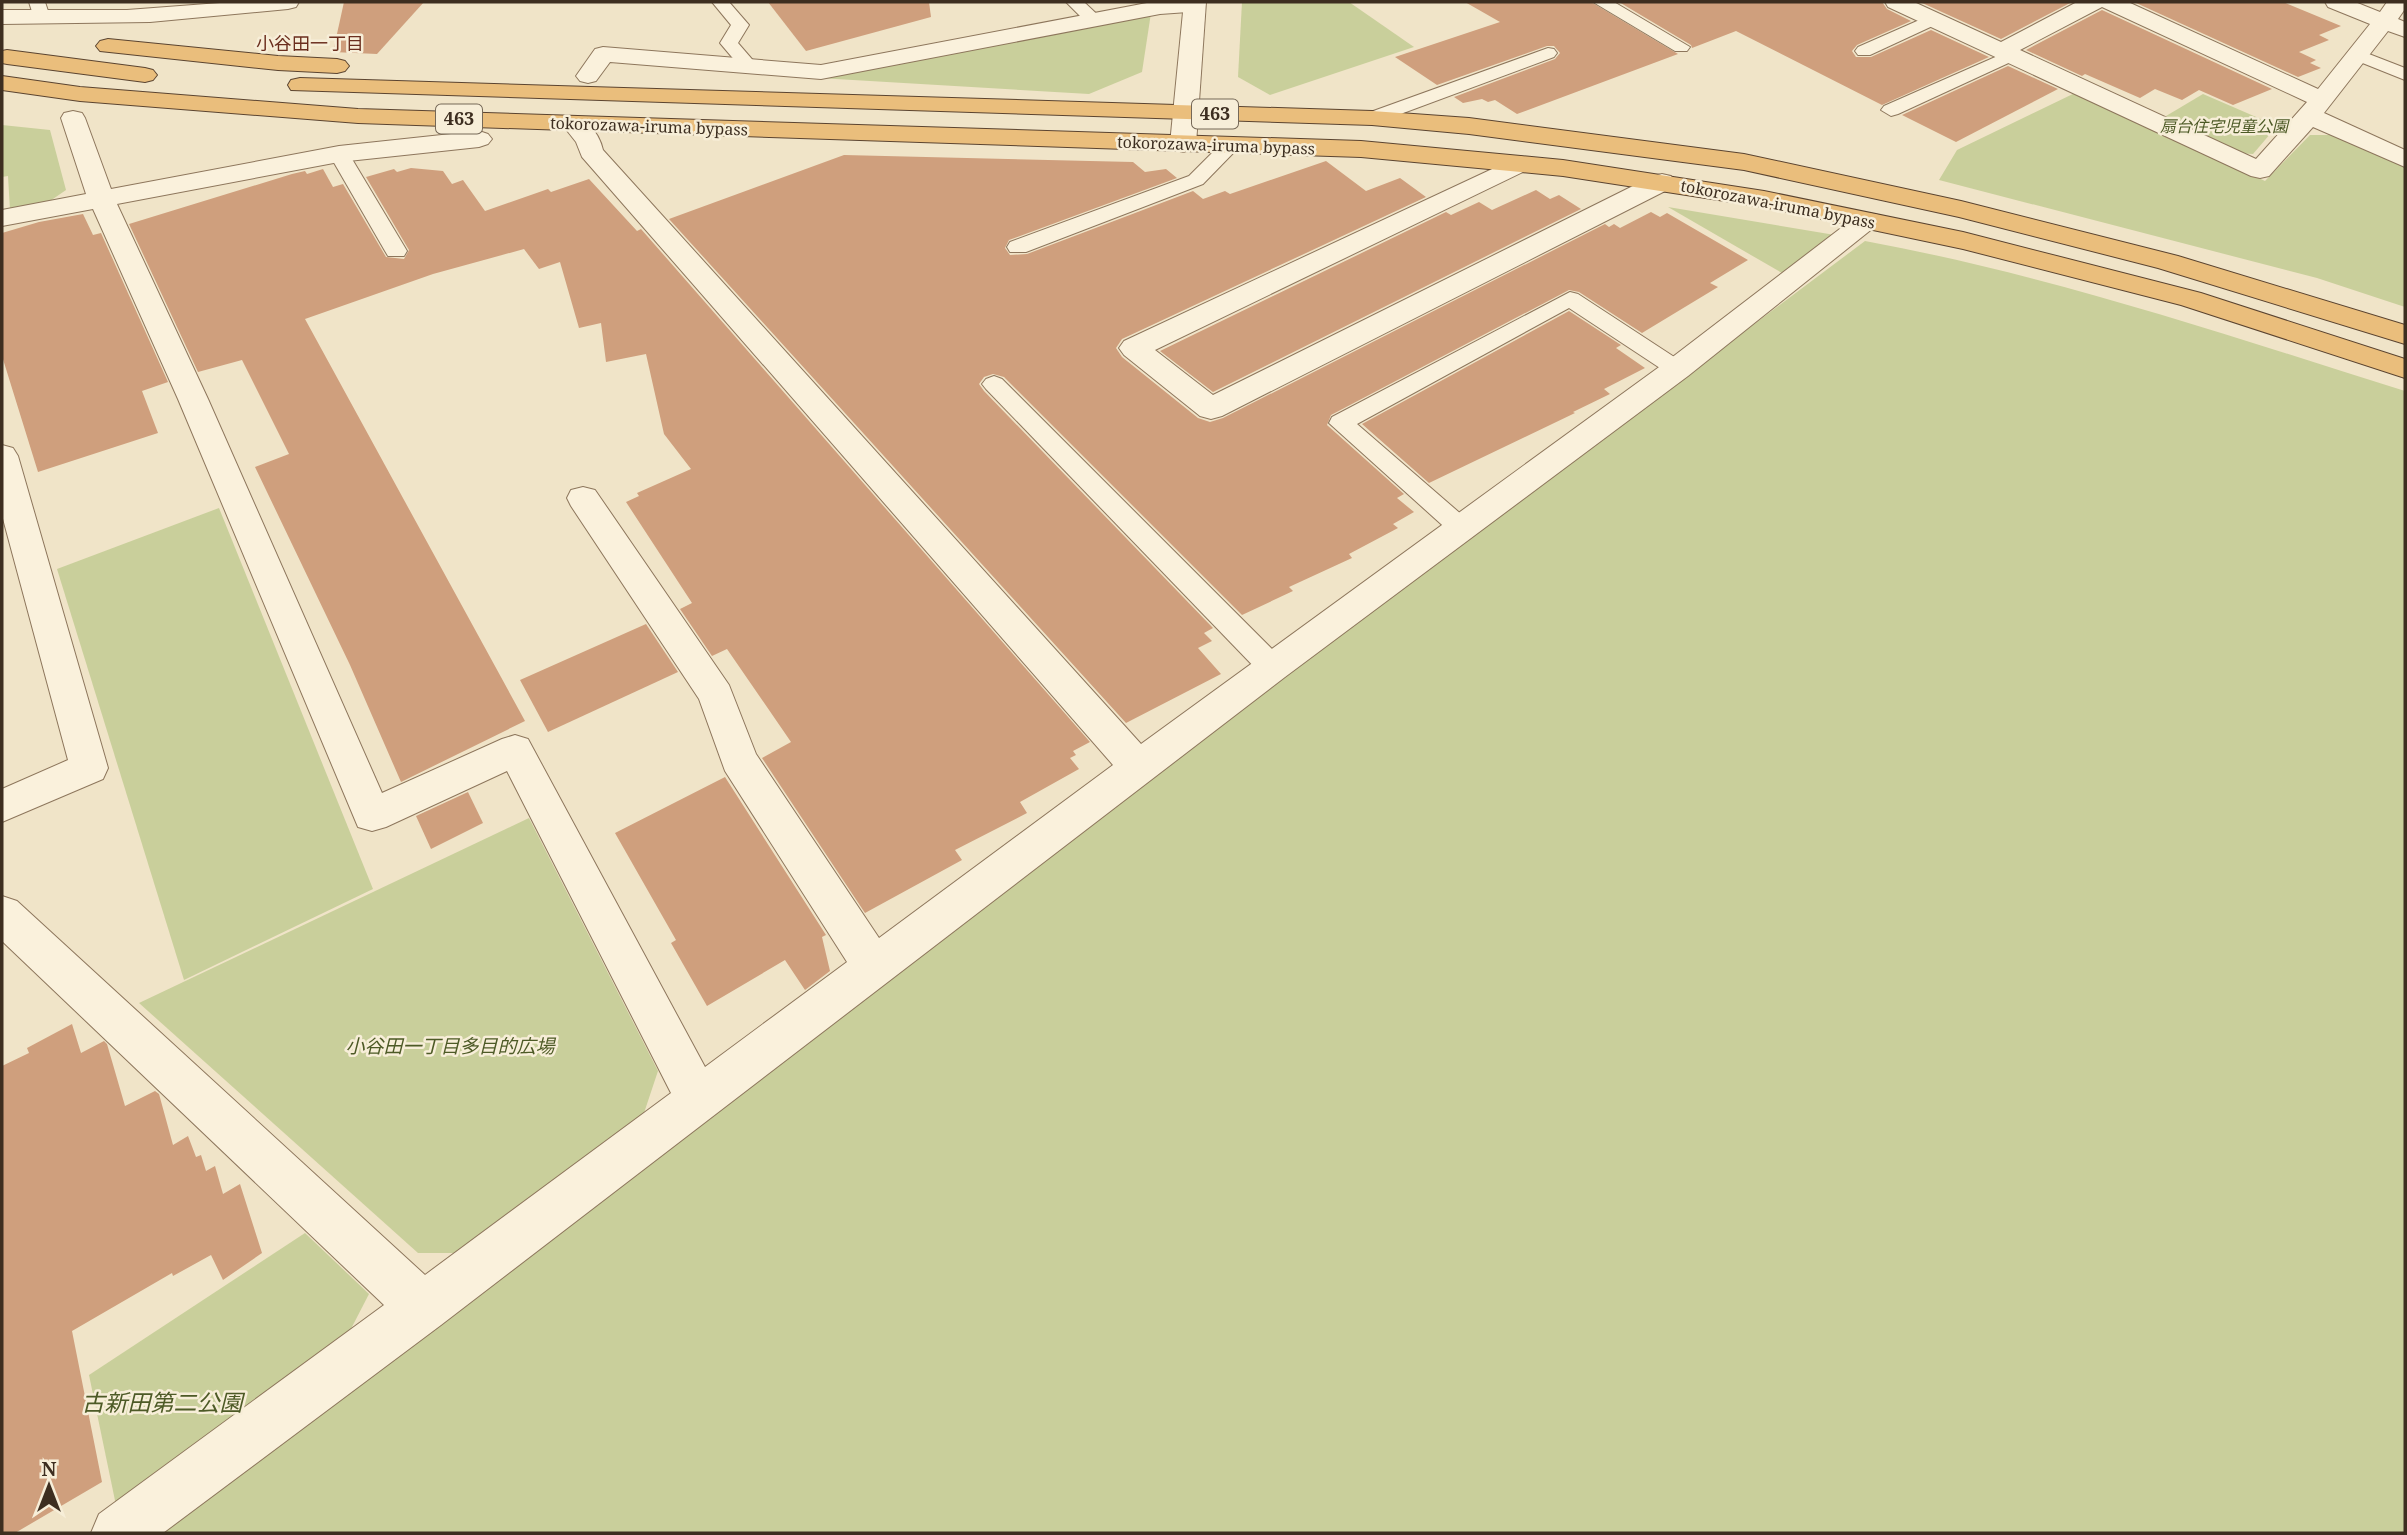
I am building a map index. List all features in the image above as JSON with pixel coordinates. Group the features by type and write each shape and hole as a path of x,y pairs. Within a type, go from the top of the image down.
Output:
{"highway":[{"path":"2,32 56,39"},
{"name":"463","path":"83,43 278,63 695,81 723,99"},
{"name":"tokorozawa-iruma bypass","path":"2,56 167,78 339,88 1372,118 1507,130 1758,165 1961,209 2168,262 2405,335"},
{"name":"tokorozawa-iruma bypass","path":"2,83 80,94 580,132 918,136 1231,145 1449,155 1662,182 1986,246 2161,290 2405,369"},
{"path":"62,117 101,121"},
{"name":"463","path":"252,132 479,139 580,132"}],"street":[{"path":"2,17 38,8 71,18 288,2"},
{"path":"1895,2 2260,170 2316,108 2356,54 2395,26 2399,2"},
{"path":"2005,53 2094,2"},
{"path":"2110,2 2316,108 2405,159"},
{"path":"2336,2 2395,26"},
{"path":"588,76 603,54 821,72 1093,19 1194,4 1183,144"},
{"path":"62,117 193,399 372,815 514,750 698,1099"},
{"path":"580,132 591,152 1138,767"},
{"path":"2,218 340,154 479,139"},
{"path":"1520,164 1134,348 1211,408 1662,182"},
{"path":"118,1533 424,1307 1138,767 1677,369 1868,221"},
{"path":"2,456 89,768 2,806"},
{"path":"583,498 716,695 739,760 875,968"},
{"path":"2,914 424,1307"}],"lane":[{"path":"720,2 740,25 729,43 748,65"},
{"path":"1074,2 1093,19"},
{"path":"1602,2 1681,47"},
{"path":"1864,51 1933,19"},
{"path":"1372,118 1548,53"},
{"path":"1891,110 2005,53"},
{"path":"2356,54 2405,75"},
{"path":"1017,247 1196,180 1231,145"},
{"path":"340,154 396,251"},
{"path":"1460,527 1341,424 1570,299 1677,369"},
{"path":"994,384 1272,667"}],"green space":[{"path":"1242,2 1349,2 1414,47 1270,95 1238,77"},
{"path":"1151,13 1142,72 1089,94 819,78"},
{"path":"2077,92 2265,181 2310,135 2335,135 2405,167 2405,307 2317,278 1939,180 1957,150"},
{"name":"扇台住宅児童公園","path":"2203,94 2277,126 2253,154 2236,153 2161,119"},
{"path":"2,125 50,130 66,190 50,201 10,210 8,176 2,177"},
{"path":"1668,207 1835,235 1782,273"},
{"path":"1865,241 2070,289 2405,391 2405,1533 141,1533"},
{"path":"219,508 373,889 184,980 57,569"},
{"name":"小谷田一丁目多目的広場","path":"529,818 658,1071 642,1119 462,1253 418,1253 139,1003"},
{"name":"古新田第二公園","path":"305,1233 369,1294 338,1354 118,1515 89,1375"}],"building":[{"path":"344,2 424,2 377,54 333,52"},
{"path":"768,2 929,2 931,17 806,51"},
{"path":"1465,2 1591,2 1678,54 1517,114 1495,100 1488,102 1482,99 1463,103 1454,97 1555,59 1560,53 1554,46 1547,46 1437,85 1395,57 1500,22"},
{"path":"1619,2 1882,2 1887,9 1911,21 1857,45 1852,51 1856,57 1871,57 1931,30 1989,57 1882,105 1736,31 1692,48"},
{"path":"1920,2 2072,2 2001,39"},
{"path":"2134,2 2283,2 2341,26 2319,35 2329,40 2299,52 2316,60 2310,63 2321,68 2298,77"},
{"path":"2102,10 2272,89 2233,105 2199,90 2182,100 2155,89 2140,98 2085,74 2082,76 2026,50"},
{"path":"2008,66 2058,89 1956,142 1902,115"},
{"path":"844,155 1133,162 1145,172 1166,169 1177,178 1009,240 1005,248 1010,255 1027,254 1193,191 1203,199 1225,191 1230,194 1326,161 1366,191 1400,178 1426,197 1122,339 1116,348 1122,357 1198,418 1210,422 1223,418 1605,224 1609,227 1614,224 1620,228 1651,212 1660,217 1667,213 1748,260 1710,283 1718,287 1642,333 1579,292 1569,290 1331,415 1327,425 1404,494 1397,498 1414,512 1393,524 1398,528 1349,554 1352,558 1289,587 1293,591 1242,615 1004,377 993,374 984,377 979,384 984,391 1213,628 1204,633 1212,641 1198,648 1221,674 1126,723 669,219"},
{"path":"411,168 443,171 452,184 463,180 485,211 548,189 551,192 589,179 637,231 641,229 1090,742 1073,751 1076,755 1070,758 1079,769 1020,802 1027,813 955,850 962,860 865,913 762,758 791,742 727,649 712,656 680,609 692,603 626,502 639,496 637,493 691,469 664,434 646,354 606,362 601,323 579,328 560,262 539,269 524,249 433,274 305,319 525,721 401,782 350,665 255,467 289,454 242,360 198,372 129,224 292,174 305,171 307,174 323,169 333,187 343,184 386,257 404,259 409,250 366,177 394,169 397,172"},
{"path":"1536,190 1550,199 1559,195 1581,209 1213,392 1160,351 1446,212 1451,215 1479,202 1492,210"},
{"path":"83,214 93,235 101,233 168,382 142,391 158,433 38,472 2,356 2,233 39,222"},
{"path":"1569,311 1621,345 1616,348 1645,368 1604,389 1610,394 1573,412 1575,413 1429,483 1362,424"},
{"path":"646,624 678,672 548,732 520,680"},
{"path":"725,777 826,935 822,937 830,971 805,990 785,960 707,1006 671,943 676,940 615,833"},
{"path":"468,792 483,823 431,849 416,816"},
{"path":"72,1024 81,1053 104,1041 107,1044 125,1106 155,1091 159,1094 173,1145 188,1136 196,1157 201,1155 206,1171 215,1166 223,1194 240,1184 262,1253 223,1280 211,1255 173,1276 172,1273 72,1331 102,1482 15,1533 2,1533 2,1066 29,1053 27,1048"}],"district":[{"name":"小谷田一丁目","path":"310,44"}]}
